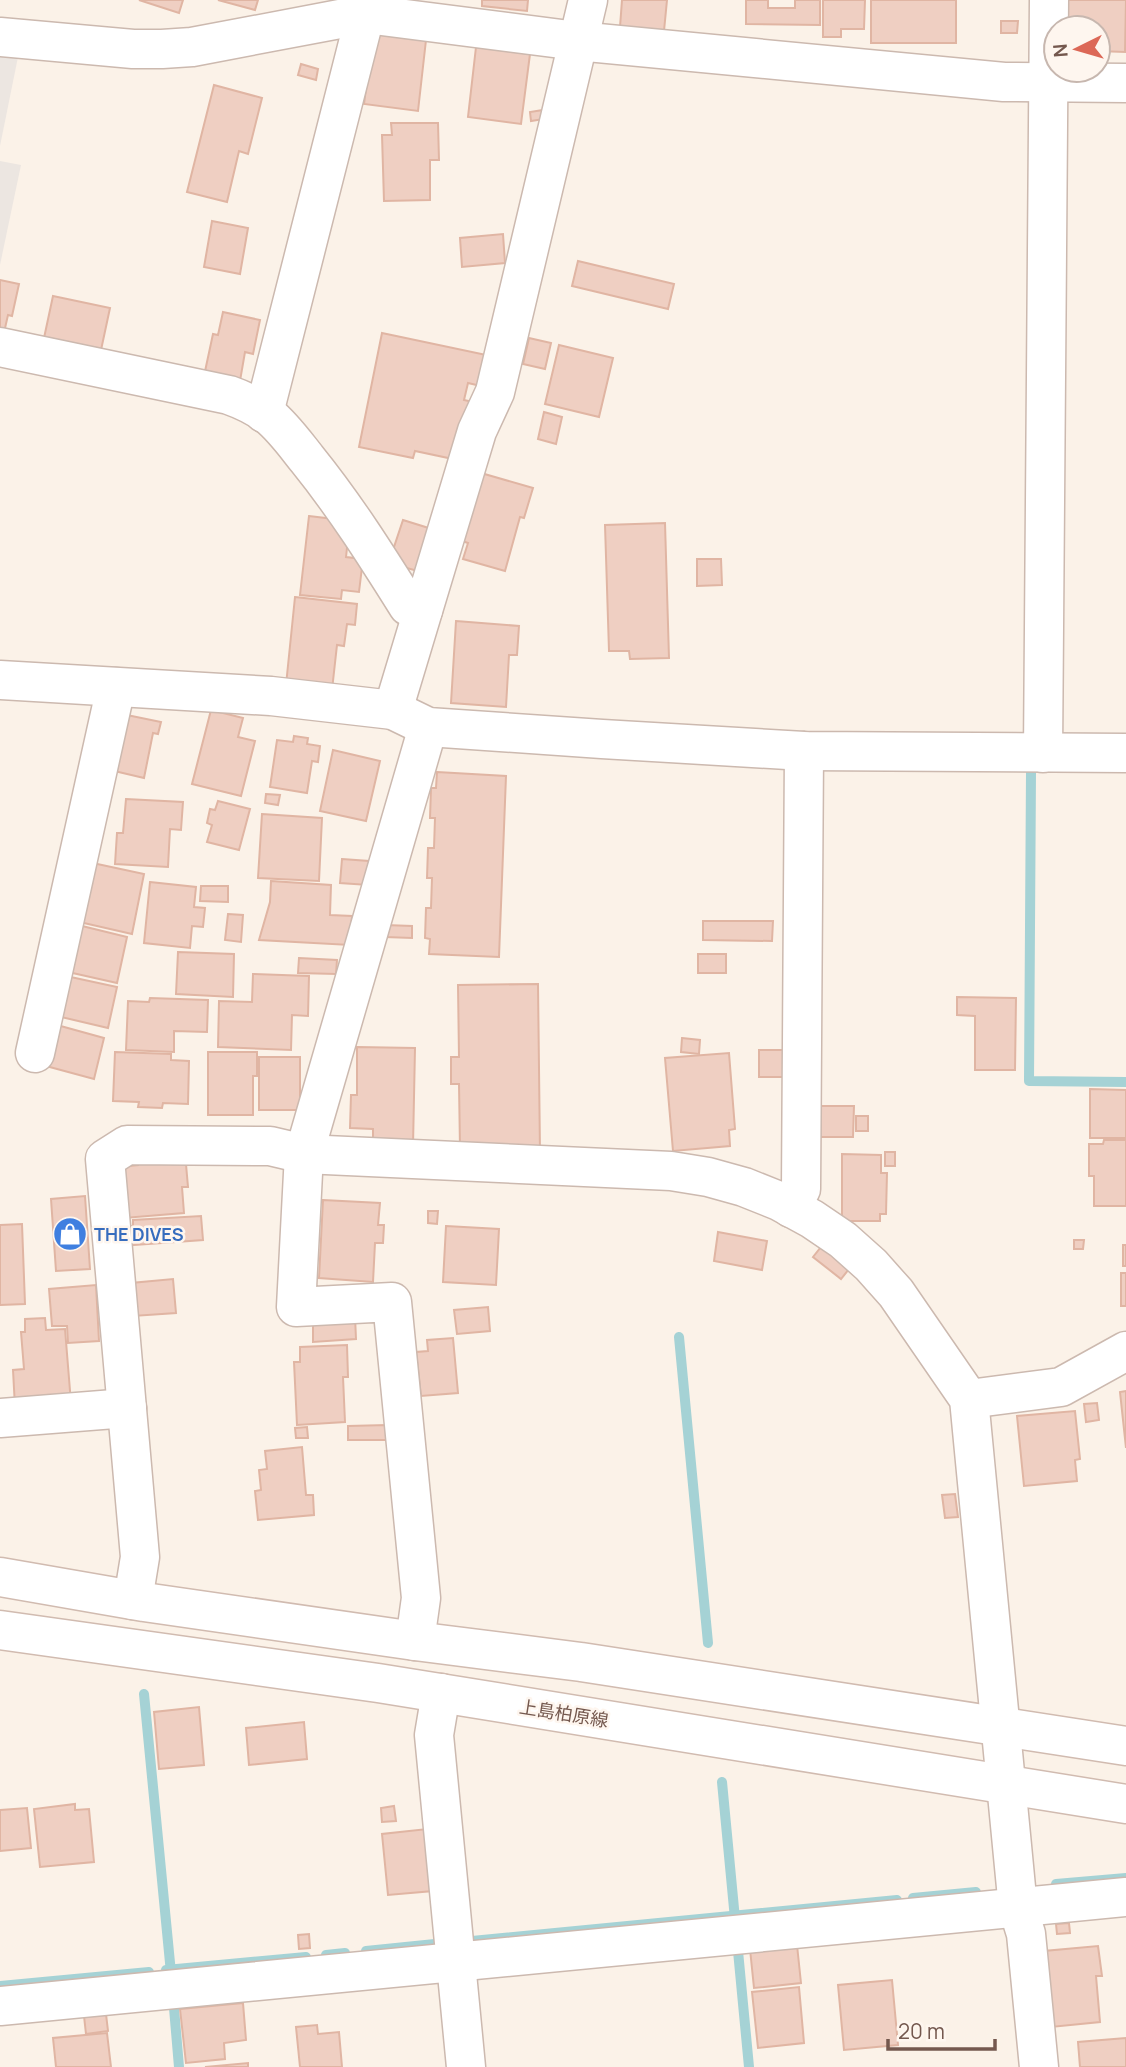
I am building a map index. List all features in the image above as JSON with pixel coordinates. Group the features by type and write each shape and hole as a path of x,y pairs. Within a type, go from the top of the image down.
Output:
{"street":[{"path":"393,710 477,431 495,392 588,0"},
{"path":"264,413 367,7"},
{"path":"0,37 133,49 192,47 367,7 577,41 1004,82 1042,83"},
{"path":"1044,753 1048,84"},
{"path":"0,347 229,395 249,403 283,429 349,513 408,606 423,610"},
{"path":"0,680 271,696 393,710 428,727 804,751 1126,753"},
{"path":"35,1053 116,687"},
{"path":"415,1641 421,1598 392,1302 296,1307 304,1154 428,727"},
{"path":"791,1208 801,1189 804,751"},
{"path":"133,1600 140,1557 105,1159 127,1145 270,1146 304,1154 671,1171 744,1187 791,1208 812,1219 871,1265 896,1293 969,1399 1018,1908 1026,1934 1038,2067"},
{"path":"969,1399 1061,1388 1126,1351"},
{"path":"0,1418 127,1408"},
{"path":"0,1577 133,1600 581,1662 1126,1746"},
{"name":"上島柏原線","path":"0,1630 441,1693 1126,1804"},
{"path":"441,1693 434,1735 466,2067"},
{"path":"0,2006 1126,1897"}],"shaded area":[{"path":"0,50 19,52 0,146"},
{"path":"0,161 21,165 0,265"}],"building":[{"path":"139,0 183,0 179,13"},
{"path":"218,0 258,0 255,10"},
{"path":"482,0 528,0 527,11 482,6"},
{"path":"622,0 667,0 664,31 620,27"},
{"path":"746,0 768,0 768,8 795,8 795,0 820,0 820,25 746,24"},
{"path":"823,0 865,0 864,29 841,29 841,37 823,37"},
{"path":"871,0 956,0 956,43 871,43"},
{"path":"1066,0 1126,0 1125,52 1112,52 1112,14 1066,14"},
{"path":"1001,21 1018,21 1017,33 1001,33"},
{"path":"373,34 426,40 418,111 364,104"},
{"path":"476,47 530,54 521,124 468,117"},
{"path":"301,64 318,69 316,80 298,75"},
{"path":"214,85 262,98 248,154 239,151 227,202 187,192"},
{"path":"543,110 544,119 531,121 530,112"},
{"path":"391,123 438,123 439,160 430,160 430,200 384,201 382,135 392,135"},
{"path":"212,221 248,228 240,274 204,267"},
{"path":"503,234 505,263 462,267 460,238"},
{"path":"578,261 674,284 668,309 572,286"},
{"path":"0,280 19,284 12,316 8,315 3,337 0,336"},
{"path":"53,296 110,308 101,350 44,338"},
{"path":"223,312 260,320 253,354 245,352 240,381 204,376 213,334 218,335"},
{"path":"382,333 491,356 485,387 468,383 464,400 473,402 453,459 415,451 413,458 359,447"},
{"path":"529,338 551,343 545,369 523,364"},
{"path":"559,345 613,358 599,417 545,404"},
{"path":"544,412 562,417 556,444 538,439"},
{"path":"481,473 533,488 524,518 520,517 505,571 463,559 468,543 462,541"},
{"path":"309,516 342,520 349,530 346,557 363,559 359,592 342,590 341,599 300,595"},
{"path":"403,520 435,530 418,571 399,566 392,553"},
{"path":"665,523 669,658 630,659 629,651 609,651 605,525"},
{"path":"697,559 721,559 722,585 697,586"},
{"path":"295,597 357,604 355,625 347,624 344,646 337,645 332,690 286,685"},
{"path":"456,621 519,626 517,655 509,655 506,707 451,703"},
{"path":"211,710 243,718 238,737 255,741 241,796 192,784"},
{"path":"122,714 161,722 158,734 153,733 144,778 110,770"},
{"path":"294,736 308,738 307,744 320,746 318,762 312,761 307,793 270,787 277,740 293,742"},
{"path":"333,750 380,761 366,821 320,811"},
{"path":"437,772 506,776 499,957 429,954 430,939 425,938 426,908 431,908 432,878 427,878 428,848 434,848 435,818 430,818 431,788 436,788"},
{"path":"266,794 280,795 278,805 265,803"},
{"path":"126,799 183,802 181,830 170,829 168,867 115,864 117,833 123,833"},
{"path":"218,801 250,809 239,850 207,842 212,825 207,823 210,809 215,810"},
{"path":"262,814 322,818 319,881 258,878"},
{"path":"342,859 369,861 368,885 340,883"},
{"path":"88,862 144,874 132,934 75,921"},
{"path":"271,881 331,885 330,915 352,916 350,945 259,940 270,902"},
{"path":"150,882 196,887 194,907 205,908 203,927 192,926 190,948 144,943"},
{"path":"201,886 228,886 228,902 200,901"},
{"path":"228,914 243,915 241,942 225,940"},
{"path":"703,921 773,921 772,941 703,940"},
{"path":"78,925 127,937 117,983 68,972"},
{"path":"385,925 412,926 412,938 385,937"},
{"path":"178,952 234,954 233,997 176,994"},
{"path":"698,954 726,954 726,973 698,973"},
{"path":"299,958 337,960 336,974 298,973"},
{"path":"253,974 309,976 308,1016 292,1015 291,1050 218,1047 219,1001 252,1002"},
{"path":"66,976 117,987 108,1028 57,1016"},
{"path":"538,984 540,1152 460,1148 459,1084 451,1084 451,1057 459,1057 458,985"},
{"path":"957,997 1016,998 1015,1070 975,1070 975,1016 957,1015"},
{"path":"150,998 208,1000 207,1032 174,1031 174,1052 126,1050 128,1001 149,1002"},
{"path":"57,1025 104,1038 94,1079 46,1066"},
{"path":"682,1038 700,1040 699,1054 681,1052"},
{"path":"357,1047 415,1048 413,1146 373,1146 373,1129 350,1128 351,1095 357,1095"},
{"path":"759,1050 787,1050 787,1077 759,1077"},
{"path":"115,1052 171,1054 171,1060 189,1061 188,1104 163,1103 162,1108 138,1107 139,1102 113,1101"},
{"path":"208,1052 257,1052 257,1076 253,1076 253,1115 208,1115"},
{"path":"729,1053 735,1129 729,1130 730,1146 673,1151 665,1058"},
{"path":"259,1057 300,1057 300,1110 259,1110"},
{"path":"1090,1089 1126,1090 1126,1138 1090,1138"},
{"path":"815,1106 854,1106 853,1137 815,1137"},
{"path":"856,1116 868,1116 868,1131 856,1131"},
{"path":"1104,1140 1126,1140 1126,1206 1094,1206 1094,1176 1089,1176 1089,1144 1103,1144"},
{"path":"885,1152 895,1152 895,1166 885,1166"},
{"path":"185,1153 188,1187 182,1187 184,1213 124,1218 119,1167 138,1165 137,1157"},
{"path":"842,1154 881,1155 881,1173 887,1173 886,1214 880,1214 880,1221 842,1221"},
{"name":"THE DIVES","path":"85,1196 90,1269 56,1271 51,1199"},
{"path":"323,1200 380,1203 378,1225 384,1225 383,1243 375,1243 373,1282 319,1278"},
{"path":"428,1211 438,1211 437,1224 428,1223"},
{"path":"201,1216 203,1240 121,1246 120,1227 133,1226 133,1220"},
{"path":"22,1224 25,1304 0,1305 0,1225"},
{"path":"446,1226 499,1229 496,1285 443,1282"},
{"path":"718,1232 767,1241 762,1270 714,1261"},
{"path":"1074,1240 1084,1240 1083,1249 1074,1249"},
{"path":"1123,1245 1126,1245 1126,1266 1123,1266"},
{"path":"821,1247 849,1269 841,1279 813,1257"},
{"path":"1121,1273 1126,1273 1126,1306 1121,1306"},
{"path":"173,1279 176,1313 133,1316 131,1283"},
{"path":"96,1285 99,1341 68,1343 67,1326 52,1326 49,1289"},
{"path":"488,1307 490,1331 457,1334 454,1310"},
{"path":"355,1316 356,1339 313,1342 313,1318"},
{"path":"45,1318 46,1330 65,1329 71,1403 15,1407 13,1370 24,1369 21,1332 25,1332 25,1319"},
{"path":"453,1338 458,1393 421,1396 416,1352 428,1351 427,1340"},
{"path":"347,1345 348,1377 343,1377 345,1422 297,1425 294,1362 300,1362 300,1347"},
{"path":"1126,1391 1126,1448 1120,1392"},
{"path":"1097,1403 1099,1420 1086,1422 1084,1404"},
{"path":"1075,1411 1080,1459 1075,1460 1077,1481 1024,1486 1017,1416"},
{"path":"387,1425 387,1440 348,1440 348,1426"},
{"path":"307,1427 308,1438 296,1438 295,1428"},
{"path":"302,1447 306,1495 313,1495 314,1515 258,1520 255,1491 261,1490 259,1470 267,1469 265,1451"},
{"path":"955,1494 958,1517 945,1518 942,1495"},
{"path":"199,1707 204,1765 159,1769 154,1712"},
{"path":"304,1722 307,1759 249,1765 246,1728"},
{"path":"75,1804 75,1810 89,1809 94,1862 40,1867 34,1809"},
{"path":"394,1806 396,1821 382,1822 381,1808"},
{"path":"27,1808 31,1848 0,1851 0,1810"},
{"path":"427,1829 433,1891 388,1895 382,1834"},
{"path":"1069,1923 1070,1933 1057,1934 1056,1924"},
{"path":"309,1934 310,1948 299,1949 298,1935"},
{"path":"797,1945 801,1983 754,1988 750,1949"},
{"path":"1098,1946 1102,1976 1096,1976 1100,2022 1051,2027 1044,1951"},
{"path":"892,1980 898,2045 844,2050 838,1985"},
{"path":"799,1987 804,2043 758,2048 752,1992"},
{"path":"243,2003 246,2040 224,2043 225,2059 186,2063 180,2009"},
{"path":"106,2014 108,2031 86,2034 84,2016"},
{"path":"317,2025 318,2034 339,2032 342,2067 300,2067 296,2027"},
{"path":"107,2033 111,2067 56,2067 53,2038"},
{"path":"1126,2038 1126,2067 1080,2067 1078,2042"},
{"path":"248,2063 248,2067 205,2067"}],"waterway":[{"path":"1031,772 1029,1081 1126,1082"},
{"path":"679,1337 708,1643"},
{"path":"144,1694 171,1973"},
{"path":"722,1782 735,1919"},
{"path":"1056,1884 1126,1878"},
{"path":"913,1898 976,1892"},
{"path":"472,1941 897,1900"},
{"path":"366,1951 435,1944"},
{"path":"738,1951 749,2067"},
{"path":"326,1955 345,1953"},
{"path":"166,1970 306,1957"},
{"path":"0,1986 149,1972"},
{"path":"174,2008 179,2067"}],"place":[{"name":"THE DIVES","path":"70,1234"}]}
